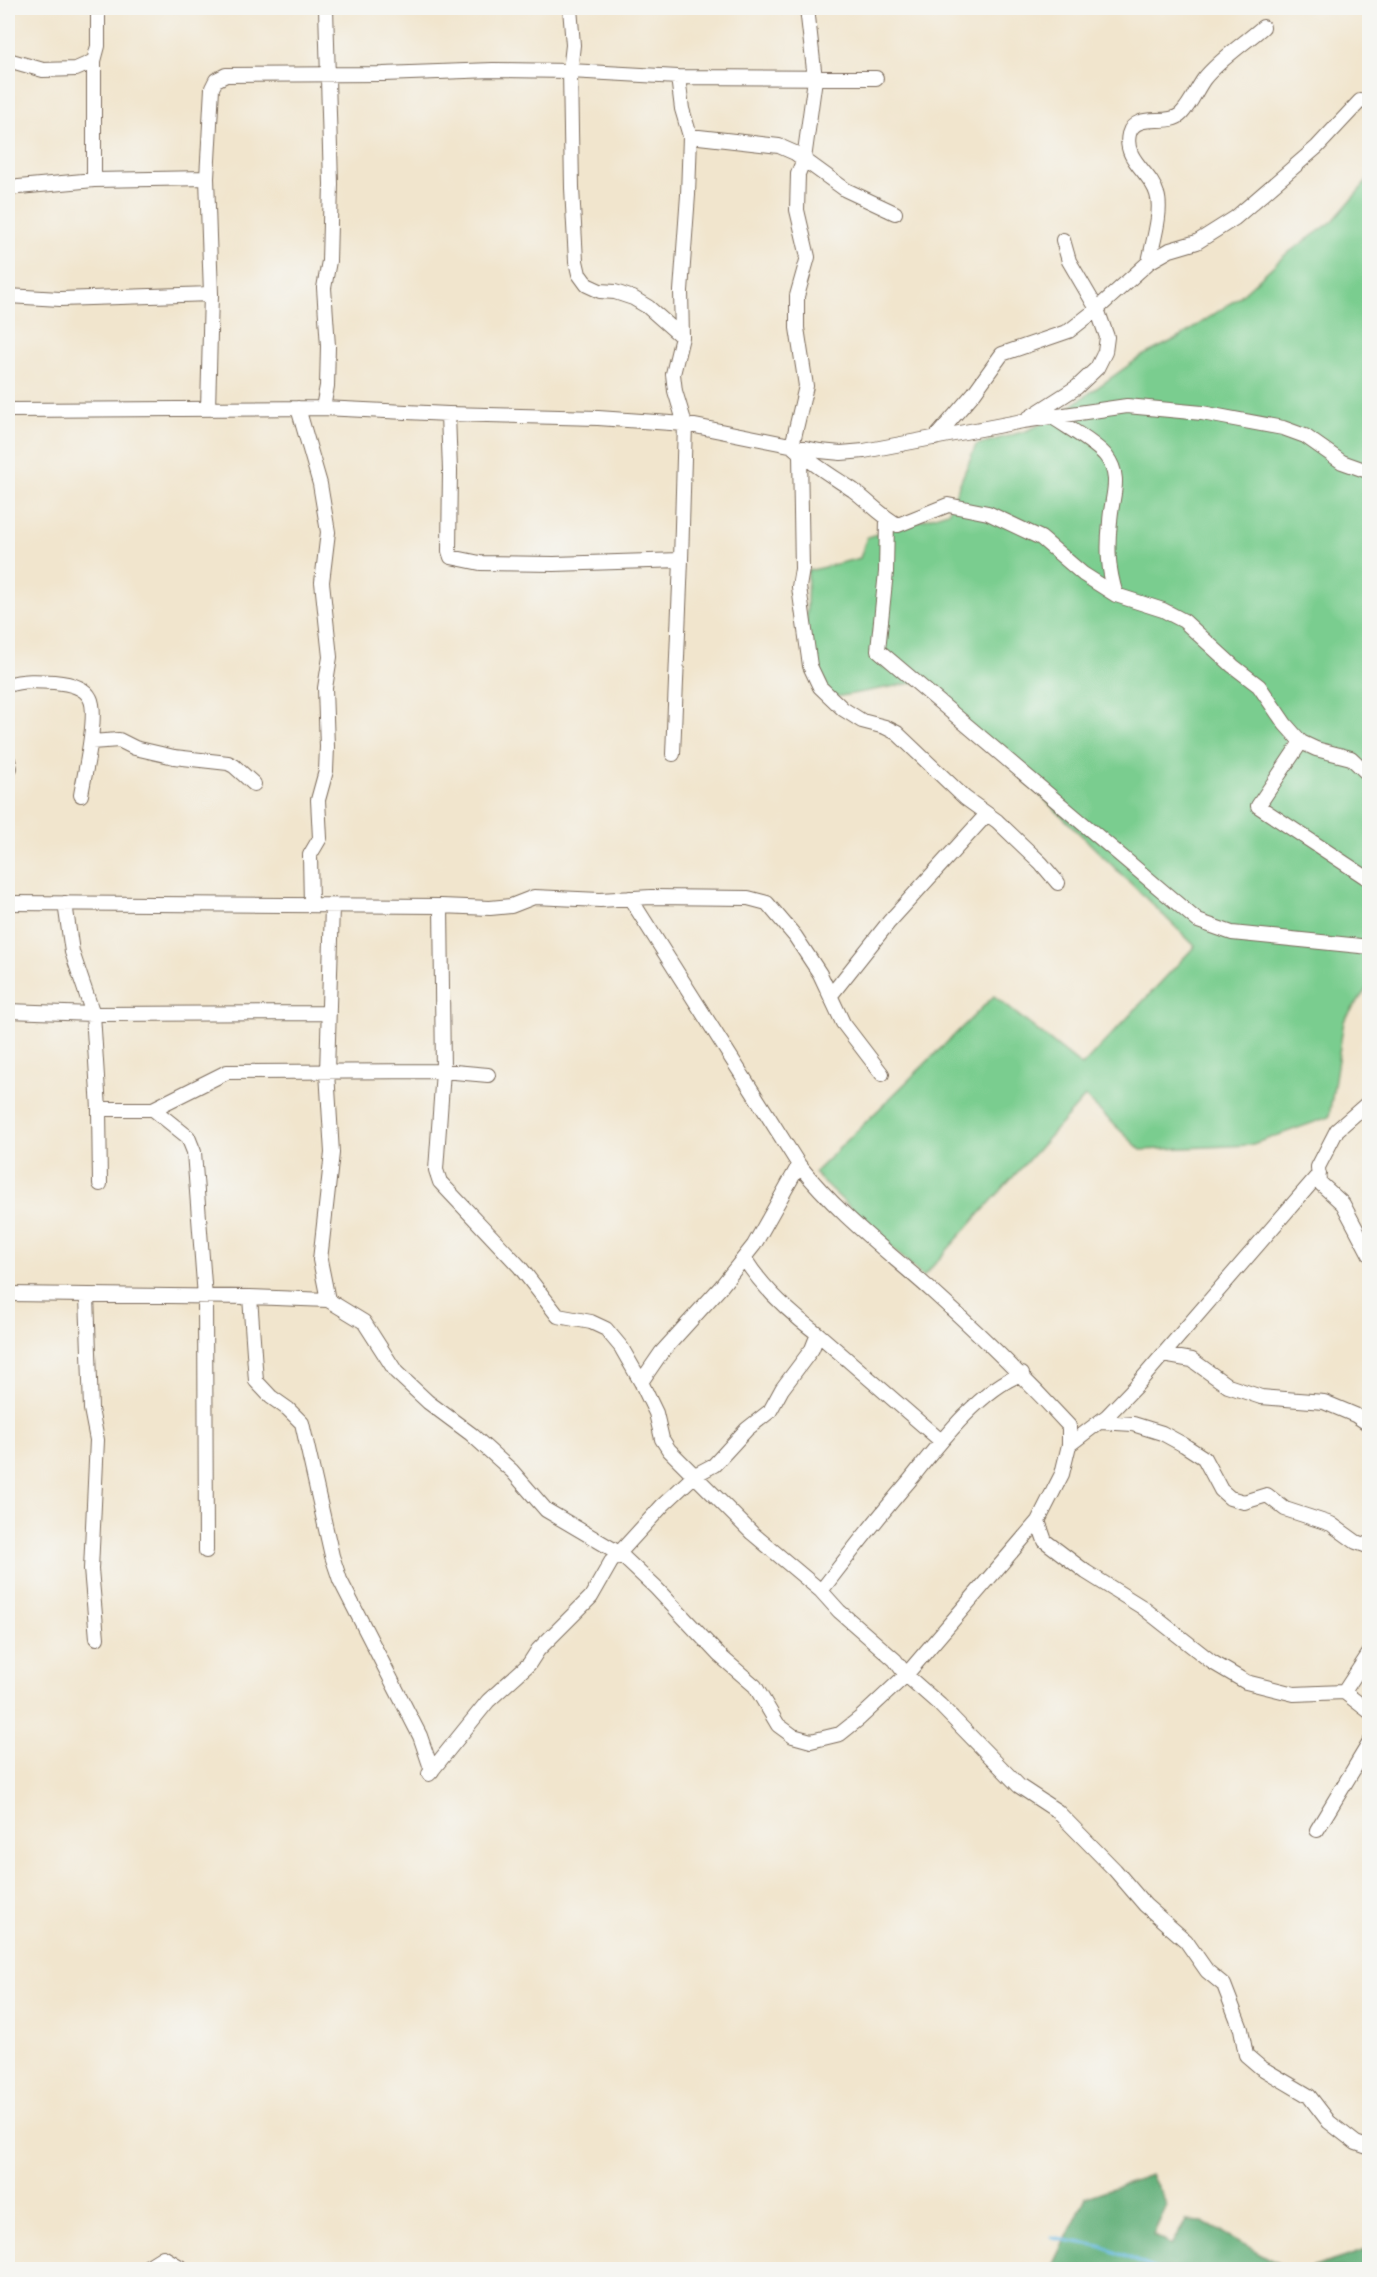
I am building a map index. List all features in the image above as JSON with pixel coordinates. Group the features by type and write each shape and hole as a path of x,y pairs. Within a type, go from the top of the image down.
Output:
{"street":[{"path":"94,180 94,62 98,46 98,8"},
{"path":"323,408 327,386 328,346 324,288 329,261 331,184 326,8"},
{"path":"570,8 573,45 570,71 572,188 576,261 579,274 587,285 600,291 615,292 633,298 648,307 682,337"},
{"path":"807,8 815,79 804,159 798,174 797,210 808,257 797,296 797,328 807,386 796,450 802,569 799,587 810,666 820,687 843,710 862,721 897,733 965,798 987,814 1041,863 1058,883"},
{"path":"1149,262 1158,195 1147,176 1135,162 1128,147 1132,128 1138,123 1171,119 1180,115 1205,78 1263,27"},
{"path":"8,60 43,70 76,69 94,62"},
{"path":"208,408 211,294 207,178 212,88 216,80 225,75 328,75 493,70 570,71 678,77 876,78"},
{"path":"673,754 685,424 675,391 673,374 682,337 681,291 690,136 682,109 678,77"},
{"path":"935,438 974,393 1002,354 1069,331 1149,262 1170,250 1197,242 1234,218 1317,147 1360,101"},
{"path":"690,136 779,146 804,159 846,190 895,213"},
{"path":"8,188 94,180 207,178"},
{"path":"1023,421 1077,387 1097,368 1105,352 1107,337 1097,309 1069,261 1063,240"},
{"path":"8,297 60,299 211,294"},
{"path":"8,410 323,408 598,418 685,424 796,450 841,453 1023,421 1127,406 1202,413 1283,428 1305,436 1342,462 1370,472"},
{"path":"297,408 320,484 328,532 322,582 330,657 325,687 326,771 318,800 320,838 310,855 311,905"},
{"path":"448,414 449,551 451,557 468,562 501,563 681,560"},
{"path":"1054,418 1104,454 1114,471 1116,492 1110,520 1108,569 1116,595"},
{"path":"796,450 898,525 948,505 988,513 1041,538 1083,574 1116,595 1163,610 1184,621 1233,666 1259,686 1285,724 1301,742 1316,749 1351,758 1370,776"},
{"path":"887,519 886,572 878,650 1198,921 1232,933 1370,947"},
{"path":"8,685 47,681 70,684 80,688 92,701 91,742 81,795"},
{"path":"91,742 119,740 135,748 174,757 228,763 254,784"},
{"path":"1301,742 1258,806 1370,880"},
{"path":"831,995 889,922 987,814"},
{"path":"8,903 490,908 511,906 534,897 600,900 748,898 767,903 795,936 820,974 843,1023 882,1074"},
{"path":"8,1294 328,1300 364,1322 396,1372 428,1402 471,1434 512,1471 546,1510 619,1553 657,1588 719,1655 755,1686 770,1707 778,1725 793,1736 811,1741 840,1734 906,1675 1038,1521 1062,1474 1069,1445 1070,1426 1022,1374 932,1290 849,1219 815,1185 799,1165 630,898"},
{"path":"65,903 72,952 93,1014 99,1109 100,1184"},
{"path":"328,1300 320,1260 332,1153 327,1072 332,906"},
{"path":"441,906 443,1071 436,1170 440,1182 520,1267 558,1316 591,1322 606,1329 621,1347 641,1382 656,1413 662,1439 669,1450 752,1533 821,1591 838,1611 895,1659 906,1675 940,1706 1018,1786 1057,1811 1115,1870 1144,1905 1186,1941 1207,1971 1224,1985 1241,2029 1246,2055 1260,2067 1309,2096 1329,2122 1356,2143 1370,2148"},
{"path":"8,1011 93,1014 329,1013"},
{"path":"99,1109 153,1109 227,1072 443,1071 488,1075"},
{"path":"1370,1101 1337,1130 1318,1167 1319,1182 1343,1204 1370,1255"},
{"path":"153,1109 188,1137 194,1152 205,1298 206,1551"},
{"path":"641,1382 661,1353 720,1288 754,1245 799,1165"},
{"path":"1069,1445 1100,1422 1128,1394 1319,1174"},
{"path":"744,1258 754,1274 804,1324 941,1442"},
{"path":"87,1296 91,1409 97,1440 91,1569 97,1638"},
{"path":"250,1297 256,1381 302,1423 332,1556 340,1580 420,1736 431,1773 488,1701 530,1664 538,1650 591,1597 611,1562 663,1504 695,1475 714,1465 747,1429 770,1411 782,1389 812,1349 818,1334"},
{"path":"1163,1355 1192,1360 1228,1386 1262,1397 1324,1402 1355,1415 1370,1425"},
{"path":"821,1591 941,1442 974,1407 996,1388 1007,1379 1022,1374"},
{"path":"1100,1422 1133,1424 1162,1433 1204,1458 1221,1490 1230,1498 1245,1502 1267,1495 1285,1509 1331,1524 1356,1542 1370,1547"},
{"path":"1038,1521 1046,1541 1086,1572 1142,1607 1212,1662 1246,1682 1294,1694 1344,1692 1370,1713"},
{"path":"1344,1692 1370,1652"},
{"path":"1317,1830 1370,1742"},
{"path":"142,2270 163,2257 185,2270"}],"green space":[{"path":"1369,179 1370,984 1344,1021 1329,1117 1250,1145 1141,1150 1085,1097 923,1277 814,1173 994,996 1082,1066 1195,946 923,681 831,698 806,633 808,571 860,558 867,537 948,512 976,445 1026,431 1054,418 1142,356 1180,337 1238,298 1285,255 1333,221"},
{"path":"1151,2175 1167,2205 1153,2235 1171,2245 1186,2221 1203,2222 1289,2269 1052,2268 1086,2197"},
{"path":"1369,2249 1369,2269 1308,2269"}],"waterway":[{"path":"1052,2238 1100,2246 1158,2270"}]}
